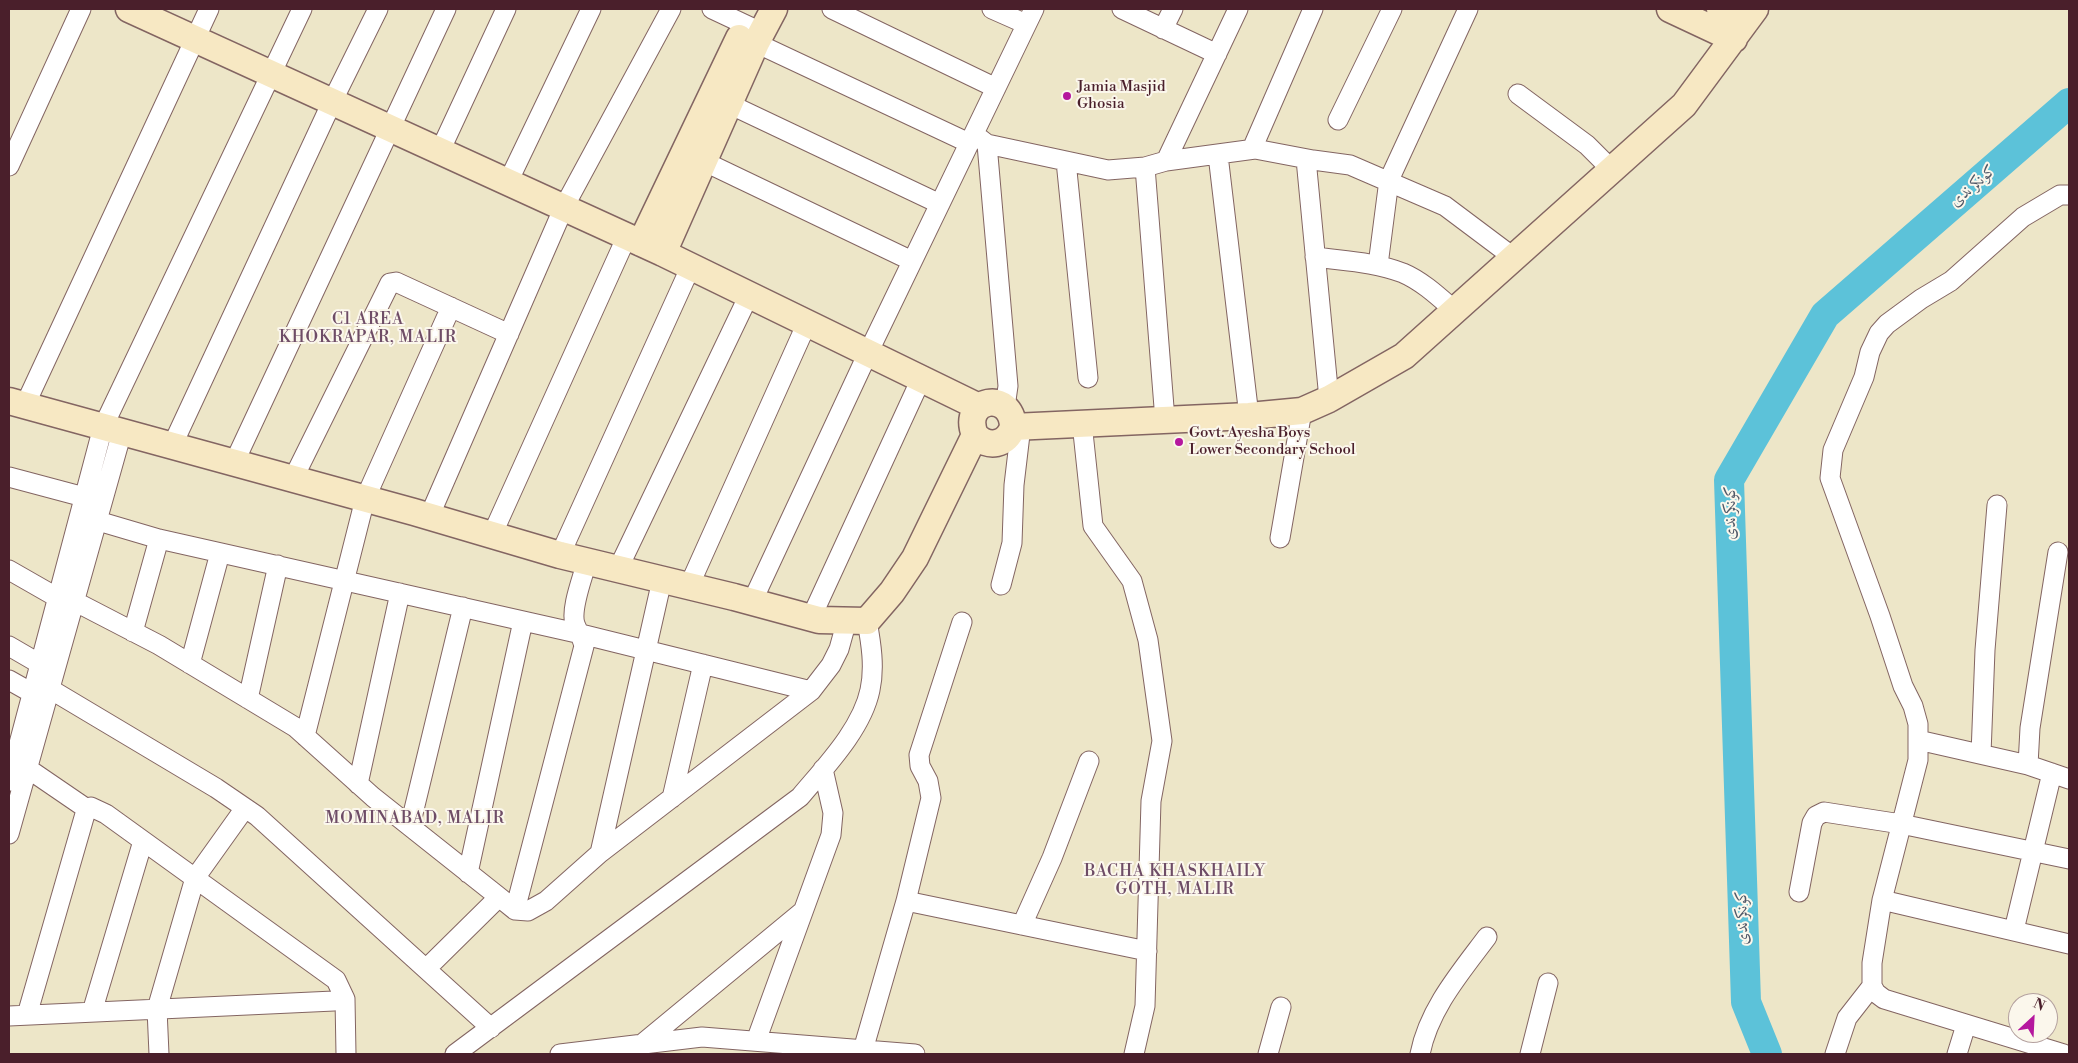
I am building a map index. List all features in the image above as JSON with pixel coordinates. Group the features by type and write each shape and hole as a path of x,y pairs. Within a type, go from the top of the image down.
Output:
{"street":[{"path":"9,164 81,9"},
{"path":"129,9 155,14 195,39 691,266 979,407"},
{"path":"210,9 17,403 587,562 819,620 857,620"},
{"path":"9,834 15,769 41,691 66,600 84,497 112,430 302,9"},
{"path":"172,446 332,102 378,9"},
{"path":"234,463 446,9"},
{"path":"440,151 506,9"},
{"path":"508,182 591,9"},
{"path":"430,517 564,208 671,9"},
{"path":"712,9 754,27 977,140 1108,170 1146,167 1166,161 1252,149 1350,165 1389,180 1445,206 1513,257"},
{"path":"492,535 644,244 754,27 774,9"},
{"path":"832,9 996,88"},
{"path":"752,602 912,261 940,204 977,140 996,88 1030,17 992,9"},
{"path":"1122,9 1217,54"},
{"path":"1163,29 1173,9"},
{"path":"1166,161 1238,9"},
{"path":"1252,149 1313,9"},
{"path":"1338,120 1392,9"},
{"path":"1378,265 1389,180 1468,9"},
{"path":"1670,9 1745,23"},
{"path":"1720,9 1745,23"},
{"path":"1013,420 1006,439 994,444 980,441 971,427 971,419 979,407 991,402 1013,420 1082,423 1249,416 1302,411 1329,399 1404,356 1684,105 1745,23"},
{"path":"644,244 703,161 729,104 754,27"},
{"path":"1518,94 1587,145 1612,170"},
{"path":"729,104 940,204"},
{"path":"977,140 1013,420 1014,485 1012,543 1000,584"},
{"path":"1218,155 1249,416"},
{"path":"1306,159 1329,399"},
{"path":"703,161 912,261"},
{"path":"1066,161 1088,378"},
{"path":"1146,167 1165,420"},
{"path":"2064,1054 2035,1050 1966,1025 1884,999 1876,993 1872,986 1872,963 1882,900 1918,760 1918,724 1830,478 1833,450 1864,377 1870,352 1879,333 1887,324 1921,299 1951,281 2022,217 2060,195 2069,195"},
{"path":"1316,257 1378,265 1404,273 1429,288 1455,311"},
{"path":"560,555 691,266"},
{"path":"293,479 390,283 396,282 509,334"},
{"path":"618,569 748,295"},
{"path":"305,736 365,499 451,307"},
{"path":"689,586 807,323"},
{"path":"811,618 921,379"},
{"path":"1280,538 1302,411"},
{"path":"1082,423 1093,526 1132,581 1148,640 1162,741 1151,801 1144,1006 1134,1054"},
{"path":"41,691 40,664 98,521 112,430"},
{"path":"9,570 133,632 295,727 358,784 468,873 515,910 528,911 546,901 600,853 811,690 832,666 839,649 857,620 892,592 915,558 975,435"},
{"path":"9,477 84,497"},
{"path":"1981,754 1985,650 1997,505"},
{"path":"98,521 159,539 581,634 811,690"},
{"path":"133,632 159,539"},
{"path":"2028,765 2030,728 2058,552"},
{"path":"190,664 220,553"},
{"path":"515,910 584,646 581,634 575,624 574,610 587,562"},
{"path":"248,699 278,565"},
{"path":"600,853 662,580"},
{"path":"358,784 400,593"},
{"path":"410,826 462,607"},
{"path":"455,1054 800,797 839,750 861,714 870,690 872,651 857,620"},
{"path":"468,873 523,621"},
{"path":"864,1050 906,901 931,798 928,781 920,766 919,755 962,622"},
{"path":"9,646 40,664"},
{"path":"672,798 703,664"},
{"path":"9,680 41,691 246,808 491,1028"},
{"path":"1918,740 2028,765 2060,776 2032,850 2014,930"},
{"path":"1022,925 1052,858 1089,761"},
{"path":"15,769 87,809 91,807 106,814 336,980 344,999 346,1054"},
{"path":"756,1041 830,835 833,821 823,769"},
{"path":"159,1054 158,1009 195,878 246,808"},
{"path":"87,809 18,1016 344,999"},
{"path":"1799,892 1812,823 1816,816 1824,812 1901,824 2069,859"},
{"path":"92,1012 143,841"},
{"path":"426,969 499,897"},
{"path":"1882,900 2069,944"},
{"path":"906,901 1147,951"},
{"path":"642,1044 804,910"},
{"path":"1420,1054 1427,1029 1439,1003 1487,937"},
{"path":"1530,1054 1548,983"},
{"path":"1834,1054 1847,1018 1872,986"},
{"path":"1268,1054 1282,1008"},
{"path":"1957,1054 1966,1025"},
{"path":"560,1054 702,1037 915,1054"}],"waterway":[{"name":"کونکر ندی","path":"1767,1054 1746,1002 1729,480 1825,315 2069,103"}],"place":[{"name":"Jamia Masjid Ghosia","path":"1067,96"},
{"name":"Govt. Ayesha Boys Lower Secondary School","path":"1179,442"}],"district":[{"name":"C1 AREA KHOKRAPAR, MALIR","path":"368,329"},
{"name":"MOMINABAD, MALIR","path":"415,819"},
{"name":"BACHA KHASKHAILY GOTH, MALIR","path":"1175,881"}]}
